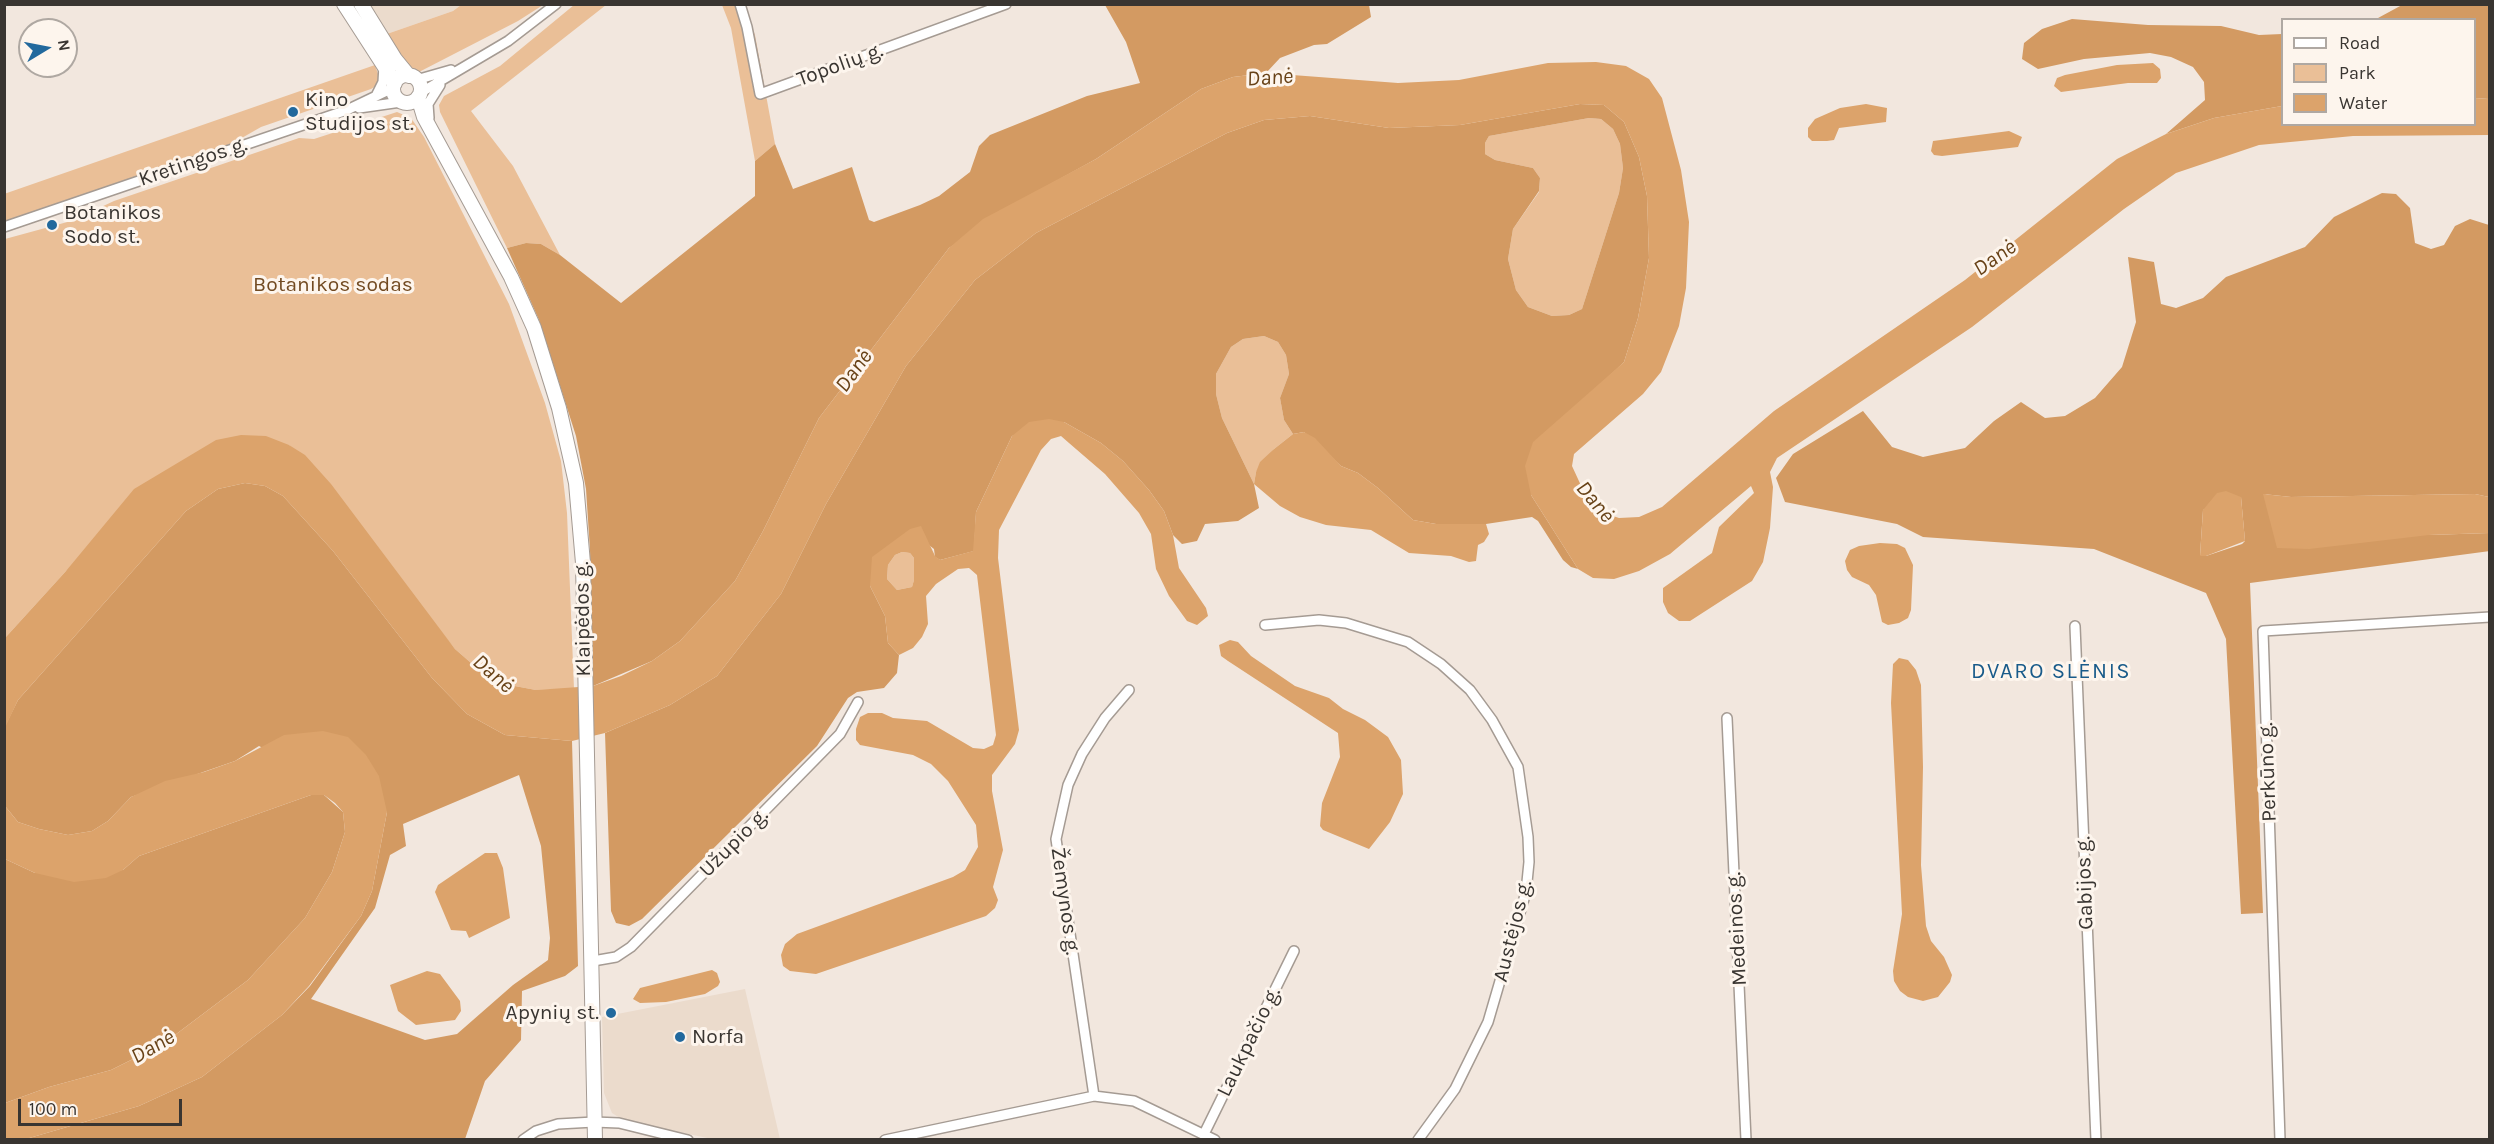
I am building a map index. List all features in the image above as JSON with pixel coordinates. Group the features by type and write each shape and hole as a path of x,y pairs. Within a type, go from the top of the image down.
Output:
{"main road":[{"path":"344,4 384,65 394,86 396,98 412,92"},
{"path":"361,4 395,59 412,92"},
{"path":"394,86 404,76 412,92"},
{"name":"Klaipėdos g.","path":"412,92 511,277 534,328 559,408 574,473 580,523 593,961 595,1140"}],"street":[{"name":"Kretingos g.","path":"412,92 508,41 556,4"},
{"name":"Topolių g.","path":"740,4 747,27 760,94 1006,4"},
{"path":"376,96 383,82 384,65"},
{"name":"Kretingos g.","path":"4,226 347,110 412,92 448,76 465,65"},
{"name":"Klaipėdos g.","path":"431,130 428,104 448,76"},
{"name":"Kretingos g.","path":"347,110 394,86"},
{"name":"Perkūno g.","path":"2280,1140 2263,631 2490,617"},
{"name":"Austėjos g.","path":"1264,625 1319,620 1346,623 1408,642 1441,664 1469,689 1492,720 1518,767 1528,837 1529,862 1526,892 1488,1022 1455,1089 1418,1140"},
{"name":"Gabijos g.","path":"2075,626 2096,1140"},
{"name":"Žemynos g.","path":"1094,1096 1056,839 1068,785 1082,754 1105,718 1129,690"},
{"name":"Užupio g.","path":"593,961 616,957 631,947 840,734 858,702"},
{"name":"Medeinos g.","path":"1727,718 1746,1140"},
{"name":"Laukpačio g.","path":"1204,1134 1294,951"},
{"path":"885,1140 1094,1096 1134,1101 1215,1140"},
{"path":"523,1140 536,1131 558,1124 594,1122 619,1123 688,1140"}],"shaded area":[{"path":"365,5 461,5 453,11 384,35"},
{"path":"1105,5 1369,5 1371,17 1327,44 1314,45 1280,58 1266,73 1233,77 1201,89 1096,159 1047,186 949,248 819,418 763,531 735,581 680,641 652,661 593,686 590,550 586,489 576,436 539,320 507,248 526,243 541,244 560,255 621,303 755,196 755,161 775,144 793,189 852,167 869,220 874,222 920,205 939,196 970,172 979,146 990,135 1087,96 1140,83 1126,42"},
{"path":"2402,5 2489,5 2489,99 2476,98 2476,18 2378,18"},
{"path":"2072,19 2148,25 2221,26 2259,35 2281,34 2281,106 2214,118 2166,134 2205,100 2204,82 2193,67 2171,57 2150,53 2084,59 2038,69 2022,59 2024,43 2042,29"},
{"path":"1580,104 1604,105 1624,122 1639,157 1647,196 1649,258 1638,318 1624,362 1599,386 1531,495 1578,569 1571,567 1563,560 1538,521 1532,517 1486,524 1436,524 1413,520 1358,473 1341,466 1304,432 1293,434 1284,420 1280,398 1289,374 1286,355 1278,342 1264,336 1243,339 1231,347 1216,374 1216,394 1222,418 1254,484 1259,508 1238,521 1205,524 1197,541 1182,544 1173,535 1164,511 1149,490 1123,461 1101,443 1064,422 1012,436 976,512 974,551 940,560 935,557 934,549 910,530 870,586 885,616 888,643 899,655 897,673 884,688 857,692 848,698 817,746 642,919 629,926 616,923 611,911 605,733 670,705 717,676 781,594 826,504 906,366 975,280 1036,233 1227,133 1264,120 1310,116 1389,128 1460,125","holes":["1589,118 1601,119 1613,129 1620,144 1623,168 1619,193 1582,309 1569,315 1552,316 1528,307 1516,290 1508,259 1513,229 1539,191 1540,178 1533,168 1495,160 1485,154 1485,143 1489,136"]},
{"path":"2382,193 2396,194 2410,208 2415,243 2431,249 2444,245 2455,226 2470,219 2489,225 2489,497 2475,494 2291,497 2263,494 2429,535 2489,533 2490,551 2250,583 2263,913 2241,914 2226,639 2206,593 2094,549 1923,537 1897,524 1785,502 1776,478 1793,454 1863,411 1892,447 1923,457 1965,448 1994,421 2021,402 2045,418 2065,416 2095,398 2122,367 2136,322 2128,257 2154,262 2161,304 2176,308 2203,298 2226,277 2305,247 2334,217","holes":["2241,497 2245,541 2206,556 2200,555 2203,510"]},
{"path":"245,483 265,486 283,496 333,551 432,678 467,714 505,735 572,741 578,966 565,976 522,991 521,1040 485,1081 465,1139 26,1139 139,1106 202,1077 282,1015 310,986 361,916 372,891 387,812 259,746 235,761 131,797 108,821 92,831 68,835 39,829 18,822 5,806 4,728 18,700 186,511 218,489","holes":["519,775 541,846 550,938 548,960 513,985 457,1034 425,1040 311,999 375,908 390,855 406,846 403,824"]},
{"path":"311,795 324,795 343,812 345,832 332,872 305,918 248,980 163,1044 111,1070 49,1087 5,1103 5,859 35,873 123,870 139,856"},
{"path":"745,989 780,1139 712,1139 623,1120 612,1113 604,1093 602,1017"}],"green space":[{"path":"461,5 543,5 518,21 419,72 409,68 384,35 453,11"},
{"path":"574,5 606,5 471,111 513,166 560,255 541,244 526,243 507,248 440,112 439,105 444,96 500,66"},
{"path":"722,5 744,5 755,35 775,144 755,161 731,28"},
{"path":"375,65 379,77 376,86 371,89 261,127 233,143 5,221 4,194"},
{"name":"Botanikos sodas","path":"397,112 411,118 424,137 509,304 545,403 561,461 567,513 574,689 536,690 504,684 478,669 455,649 289,445 66,571 5,638 5,239 71,221 114,201 299,138 314,139"},
{"path":"1589,118 1601,119 1613,129 1620,144 1623,168 1619,193 1582,309 1569,315 1552,316 1528,307 1516,290 1508,259 1513,229 1539,192 1540,178 1533,168 1495,160 1485,154 1485,143 1489,136"},
{"path":"1264,336 1278,342 1286,355 1289,374 1280,398 1284,420 1293,434 1274,449 1256,472 1254,484 1222,418 1216,394 1216,374 1231,347 1243,339"},
{"path":"902,552 910,553 914,558 914,580 912,587 897,590 887,579 888,565 895,555"}],"water":[{"name":"Danė","path":"1596,62 1626,66 1649,79 1662,98 1681,170 1689,222 1686,288 1679,326 1661,372 1643,394 1574,454 1572,466 1584,492 1601,512 1619,518 1639,517 1662,507 1774,411 1965,280 2117,159 2166,134 2214,118 2281,106 2281,126 2476,126 2476,98 2489,99 2489,135 2353,136 2259,145 2176,173 2124,209 1972,327 1777,458 1770,472 1773,487 1770,528 1763,562 1752,581 1690,621 1679,621 1668,613 1663,602 1663,588 1712,553 1719,527 1754,493 1751,486 1670,554 1639,571 1614,579 1593,578 1578,569 1531,495 1525,466 1533,442 1624,362 1638,318 1649,258 1647,196 1639,157 1624,122 1604,105 1580,104 1460,125 1389,128 1310,116 1264,120 1227,133 1036,233 975,280 906,366 826,504 781,594 717,676 670,705 605,733 572,741 505,735 467,714 432,678 333,551 283,496 265,486 245,483 218,489 186,511 18,700 5,728 5,638 66,571 134,489 216,440 241,435 266,436 289,445 305,455 331,484 455,649 478,669 504,684 536,690 593,686 621,676 652,661 680,641 735,581 763,531 819,418 949,248 983,219 1096,159 1201,89 1233,77 1266,73 1398,83 1459,80 1548,63"},
{"path":"2153,63 2160,69 2161,78 2157,83 2128,83 2061,92 2054,86 2057,78 2065,75 2117,65"},
{"path":"1866,104 1887,108 1886,122 1839,128 1834,140 1812,141 1808,137 1808,128 1815,119 1840,108"},
{"path":"2009,131 2022,137 2018,147 1942,156 1934,155 1931,151 1933,141"},
{"path":"1049,419 1064,422 1101,443 1123,461 1164,511 1173,535 1179,568 1206,608 1208,616 1197,625 1187,621 1169,596 1156,569 1151,534 1139,513 1105,474 1061,436 1051,439 1041,450 999,530 998,558 1019,730 1015,744 992,775 992,791 1003,850 993,887 998,900 995,908 986,916 816,974 790,971 783,966 781,955 785,944 797,934 953,877 965,870 978,847 976,825 948,781 931,764 913,755 860,745 856,740 856,729 860,717 868,713 882,713 893,718 927,721 973,748 984,749 993,745 996,735 977,575 969,568 958,569 936,584 926,596 928,624 922,637 913,648 899,655 888,643 885,616 870,586 872,557 910,529 921,526 935,556 940,560 973,551 976,512 1012,436 1029,422","holes":["902,552 910,553 914,558 912,587 897,590 887,579 888,565 895,555"]},
{"path":"1304,432 1315,438 1341,466 1358,473 1378,488 1413,520 1436,524 1486,524 1489,534 1484,542 1478,545 1476,561 1469,562 1451,556 1409,553 1371,530 1326,525 1300,517 1280,506 1254,484 1256,472 1260,462 1274,449 1293,434"},
{"path":"2226,491 2241,497 2245,541 2206,556 2200,556 2203,510 2217,493"},
{"path":"2263,494 2291,497 2475,494 2489,497 2489,533 2429,535 2309,549 2277,548"},
{"path":"1880,543 1897,544 1905,548 1913,565 1911,610 1908,618 1888,625 1882,622 1876,595 1869,585 1852,577 1845,561 1850,550 1859,546"},
{"path":"1230,640 1238,642 1251,656 1295,686 1329,698 1388,737 1401,760 1403,794 1390,822 1369,849 1323,830 1320,826 1322,803 1340,757 1338,733 1221,656 1219,645"},
{"path":"1899,658 1908,660 1916,670 1921,685 1923,767 1921,865 1926,926 1931,941 1944,957 1952,975 1950,982 1938,997 1923,1001 1908,997 1900,991 1894,981 1893,971 1902,914 1891,703 1893,664"},
{"path":"323,731 348,737 366,755 379,776 387,812 372,891 361,916 309,986 282,1015 202,1077 139,1106 26,1139 5,1139 5,1103 49,1087 111,1070 163,1044 248,980 305,918 332,872 345,832 343,812 335,803 324,795 311,795 139,856 123,870 106,878 74,882 35,873 5,859 5,806 18,822 39,829 68,835 92,831 108,821 131,797 165,781 204,772 235,761 284,735"},
{"path":"485,853 497,853 503,868 510,918 469,938 466,931 451,930 435,892 438,885"},
{"path":"712,970 717,973 720,982 718,986 705,994 666,1002 640,1003 633,999 640,988"},
{"path":"427,971 440,974 460,1001 461,1011 455,1020 416,1025 398,1011 390,985"}],"place":[{"name":"Kino Studijos st.","path":"293,112"},
{"name":"Botanikos Sodo st.","path":"52,225"},
{"name":"Apynių st.","path":"611,1013"},
{"name":"Norfa","path":"680,1037"}],"district":[{"name":"DVARO SLĖNIS","path":"2051,672"}]}
